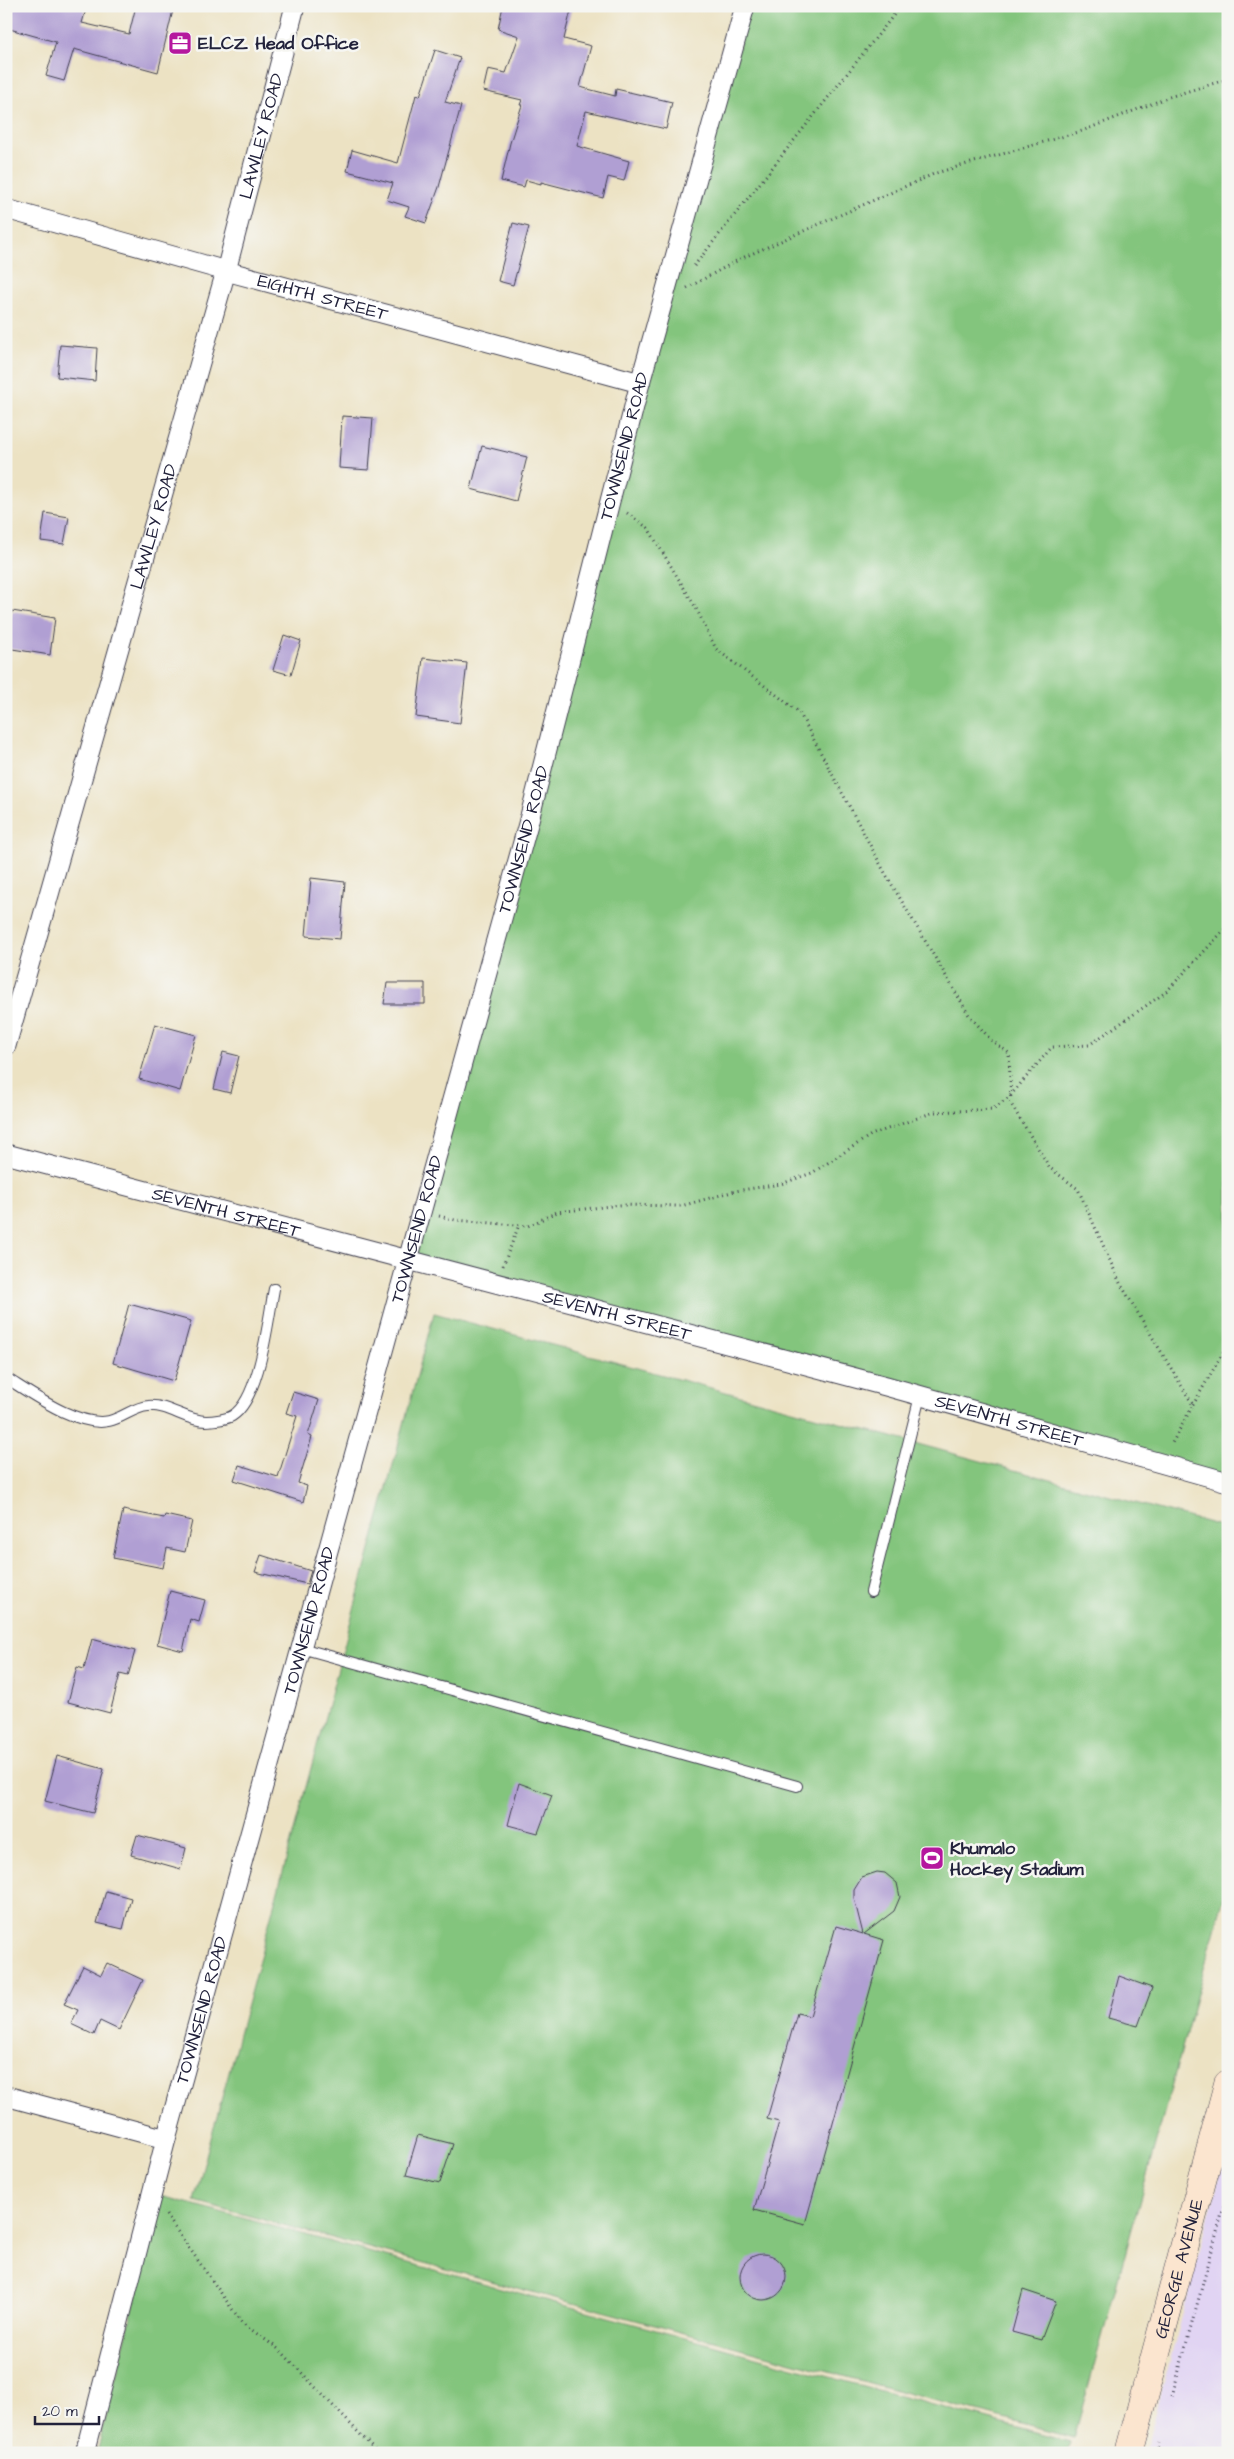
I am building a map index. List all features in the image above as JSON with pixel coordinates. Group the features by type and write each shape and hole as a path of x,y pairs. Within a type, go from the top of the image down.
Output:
{"main road":[{"name":"GEORGE AVENUE","path":"1129,2453 1228,2084"}],"street":[{"name":"LAWLEY ROAD","path":"6,1046 226,271 295,6"},
{"name":"TOWNSEND ROAD","path":"85,2453 166,2139 528,824 640,383 745,6"},
{"name":"EIGHTH STREET","path":"6,209 226,271 640,383"},
{"name":"SEVENTH STREET","path":"6,1154 503,1284 920,1396 1228,1482"},
{"path":"6,2096 166,2139"}],"lane":[{"path":"6,1378 80,1420 110,1421 148,1406 161,1407 206,1421 232,1417 248,1401 256,1379 274,1289"},
{"path":"871,1592 920,1396"},
{"path":"301,1648 797,1786"}],"path":[{"path":"688,273 901,6"},
{"path":"663,301 742,258 936,173 1082,130 1169,97 1228,79"},
{"path":"610,502 648,528 696,608 716,649 799,712 885,873 969,1015 992,1041 1009,1053 1011,1104 1050,1168 1078,1189 1120,1283 1193,1404"},
{"path":"421,1211 455,1220 528,1226 557,1212 620,1205 681,1206 735,1191 782,1184 812,1173 871,1135 934,1112 993,1109 1010,1096 1052,1047 1089,1044 1166,992 1228,926"},
{"path":"503,1284 503,1262 519,1225"},
{"path":"1161,1463 1225,1349 1228,1337"},
{"path":"1171,2400 1228,2192"},
{"path":"152,2194 242,2323 280,2350 378,2453"}],"shaded area":[{"path":"1228,2145 1228,2453 1145,2453"}],"green space":[{"path":"750,6 1228,6 1228,1482 408,1259"},
{"name":"Khumalo Hockey Stadium","path":"434,1313 1228,1528 1228,1882 1074,2438 194,2201"},
{"path":"161,2196 1070,2442 1067,2453 97,2453"}],"building":[{"path":"6,6 87,6 82,23 129,34 136,6 174,6 158,72 74,49 64,81 46,76 56,42 6,28"},
{"path":"503,6 572,6 564,39 591,46 580,87 615,96 616,89 672,102 666,129 586,111 577,146 629,161 624,181 608,177 603,198 541,182 541,184 526,180 524,187 501,181 522,105 520,105 522,100 483,91 488,69 506,73 519,36 498,29"},
{"path":"435,50 460,58 445,102 461,106 439,187 426,223 405,216 409,207 387,200 393,183 347,171 352,150 398,163 416,95 420,96"},
{"path":"513,223 529,227 513,285 498,281"},
{"path":"60,345 97,348 95,381 57,377"},
{"path":"342,416 373,418 369,470 339,468"},
{"path":"482,446 527,457 516,501 471,489"},
{"path":"45,513 69,517 64,544 41,541"},
{"path":"12,611 55,618 50,655 6,648"},
{"path":"284,635 301,641 291,675 273,670"},
{"path":"423,658 467,663 460,723 416,717"},
{"path":"311,878 345,882 340,939 306,936"},
{"path":"387,983 425,983 425,1004 384,1004"},
{"path":"155,1024 196,1035 180,1091 139,1079"},
{"path":"223,1052 239,1056 230,1093 214,1089"},
{"path":"129,1304 191,1321 174,1381 113,1363"},
{"path":"293,1392 319,1400 308,1435 312,1437 298,1483 307,1486 303,1502 234,1480 239,1465 278,1477 297,1416 286,1413"},
{"path":"123,1510 164,1518 165,1515 192,1521 185,1552 167,1548 163,1568 113,1558"},
{"path":"261,1555 311,1571 307,1584 255,1572"},
{"path":"170,1591 205,1600 199,1622 190,1619 183,1651 157,1644"},
{"path":"92,1639 135,1651 128,1676 120,1674 110,1713 68,1702 77,1667 84,1669"},
{"path":"57,1756 104,1769 93,1813 45,1801"},
{"path":"519,1783 552,1795 538,1833 508,1825"},
{"path":"137,1835 186,1848 181,1869 131,1855"},
{"path":"877,1872 885,1873 897,1883 900,1897 894,1911 864,1934 884,1940 805,2224 754,2210 779,2122 767,2119 797,2013 810,2016 836,1926 863,1934 854,1898 854,1890 862,1877"},
{"path":"106,1891 131,1898 123,1929 97,1923"},
{"path":"107,1963 143,1980 119,2030 100,2021 94,2035 71,2024 78,2010 64,2004 83,1966 101,1975"},
{"path":"1119,1976 1152,1988 1138,2026 1108,2018"},
{"path":"418,2135 453,2144 440,2183 406,2175"},
{"path":"759,2254 767,2254 776,2258 782,2264 786,2277 782,2290 776,2296 767,2300 759,2300 750,2296 744,2290 740,2281 740,2273 744,2264 750,2258"},
{"path":"1023,2290 1056,2301 1041,2340 1012,2332"}],"place":[{"name":"ELCZ Head Office","path":"180,43"},
{"name":"Khumalo Hockey Stadium","path":"932,1858"}]}
